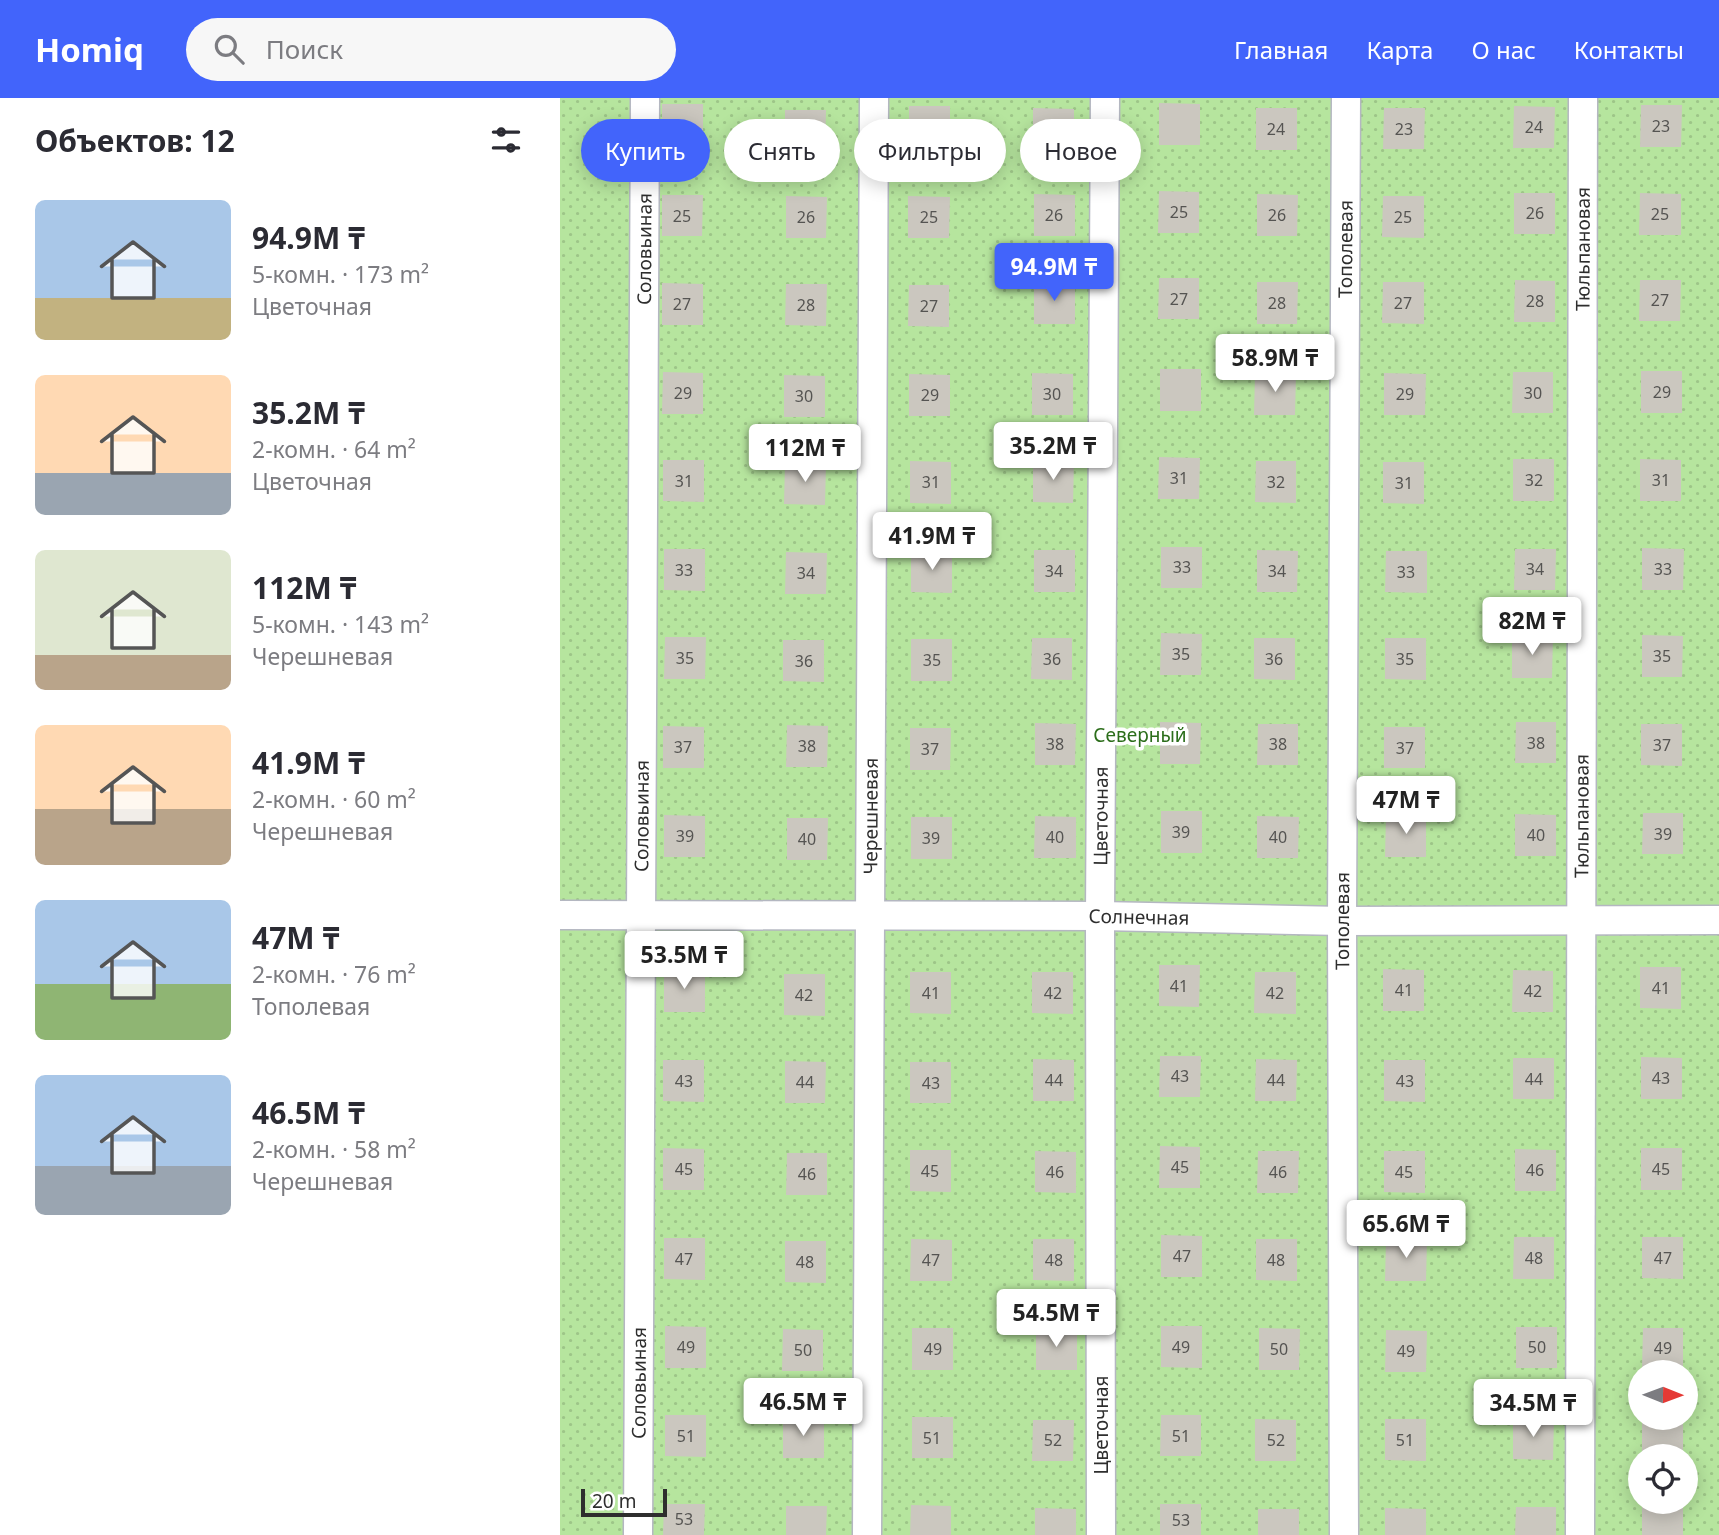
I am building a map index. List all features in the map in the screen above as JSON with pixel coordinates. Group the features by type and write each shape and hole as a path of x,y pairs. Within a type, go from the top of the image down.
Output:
{"street":[{"name":"Соловьиная","path":"638,1535 645,98"},
{"name":"Черешневая","path":"867,1535 874,98"},
{"name":"Цветочная","path":"1101,1535 1100,916 1105,98"},
{"name":"Тополевая","path":"1345,1535 1342,921 1346,98"},
{"name":"Тюльпановая","path":"1580,1535 1583,98"},
{"name":"Солнечная","path":"560,915 1100,916 1342,921 1719,920"}],"green space":[{"name":"Северный","path":"560,98 1719,98 1719,1535 560,1535"}],"building":[{"path":"1159,103 1200,104 1200,145 1159,145"},
{"path":"662,104 703,104 703,119 662,119"},
{"path":"1641,105 1682,105 1681,147 1640,147"},
{"path":"909,106 950,106 950,119 909,119"},
{"path":"1514,106 1555,107 1554,148 1513,148"},
{"path":"1033,108 1074,109 1074,119 1033,119"},
{"path":"1256,108 1297,108 1297,150 1256,150"},
{"path":"1384,108 1425,108 1424,149 1383,149"},
{"path":"785,110 826,110 826,119 785,119"},
{"path":"1159,191 1199,192 1199,233 1158,233"},
{"path":"1514,193 1555,193 1555,234 1514,234"},
{"path":"1640,193 1681,194 1681,235 1639,235"},
{"path":"1034,194 1075,195 1075,236 1034,236"},
{"path":"1257,194 1298,195 1297,236 1257,236"},
{"path":"662,195 703,195 702,236 662,236"},
{"path":"786,196 827,197 826,238 786,238"},
{"path":"908,196 950,197 949,238 908,238"},
{"path":"1383,196 1424,196 1424,238 1382,237"},
{"path":"1159,278 1199,278 1199,319 1158,319"},
{"path":"1515,280 1555,281 1555,322 1514,322"},
{"path":"1640,280 1681,280 1680,321 1639,321"},
{"path":"1034,282 1075,283 1075,324 1034,324"},
{"path":"1257,282 1298,282 1297,324 1257,324"},
{"path":"1383,282 1424,282 1424,324 1382,323"},
{"path":"662,283 703,284 703,325 662,325"},
{"path":"786,284 827,284 826,326 785,325"},
{"path":"909,285 949,285 949,327 908,326"},
{"path":"1160,369 1201,369 1201,411 1160,411"},
{"path":"1641,371 1682,371 1682,413 1641,413"},
{"path":"663,372 703,373 703,414 662,414"},
{"path":"1513,372 1553,372 1553,413 1512,413"},
{"path":"1032,373 1073,374 1073,415 1032,415"},
{"path":"1384,373 1426,374 1425,415 1384,415"},
{"path":"909,374 950,375 950,416 909,416"},
{"path":"1255,374 1296,374 1295,415 1254,415"},
{"path":"784,375 825,376 825,417 784,417"},
{"path":"1159,457 1200,458 1199,499 1158,499"},
{"path":"1513,459 1554,459 1554,501 1513,501"},
{"path":"1640,459 1681,460 1681,501 1640,501"},
{"path":"663,460 704,460 704,502 663,501"},
{"path":"910,461 951,462 951,504 910,503"},
{"path":"1033,461 1074,461 1073,503 1033,502"},
{"path":"1256,461 1296,461 1296,503 1255,502"},
{"path":"1383,462 1424,462 1424,504 1383,503"},
{"path":"785,463 826,463 825,505 784,504"},
{"path":"1161,547 1202,547 1202,588 1161,588"},
{"path":"1642,548 1684,549 1683,590 1642,590"},
{"path":"664,549 705,549 705,591 664,590"},
{"path":"1515,549 1556,549 1555,590 1514,590"},
{"path":"1034,550 1075,550 1075,592 1034,592"},
{"path":"1257,550 1298,551 1297,592 1257,592"},
{"path":"911,551 952,551 952,593 911,592"},
{"path":"1386,551 1427,551 1427,593 1385,592"},
{"path":"786,552 827,553 826,594 785,594"},
{"path":"1161,633 1202,634 1201,675 1160,675"},
{"path":"1642,635 1683,636 1682,677 1642,677"},
{"path":"1512,636 1553,636 1552,678 1512,678"},
{"path":"665,637 706,637 705,679 664,679"},
{"path":"1032,638 1072,638 1072,680 1031,679"},
{"path":"1254,638 1295,638 1295,680 1254,679"},
{"path":"1385,638 1426,638 1426,680 1385,679"},
{"path":"911,639 952,639 952,681 911,681"},
{"path":"783,640 824,640 824,682 783,681"},
{"path":"1160,722 1201,723 1200,764 1160,764"},
{"path":"1516,722 1556,722 1556,763 1515,763"},
{"path":"1035,723 1076,724 1075,765 1035,765"},
{"path":"1258,724 1298,724 1298,765 1257,765"},
{"path":"1641,724 1682,724 1682,766 1641,765"},
{"path":"787,725 828,726 827,767 786,767"},
{"path":"663,726 704,727 704,768 663,768"},
{"path":"1384,727 1425,727 1425,768 1384,768"},
{"path":"910,728 951,728 950,770 910,770"},
{"path":"1161,811 1202,811 1202,853 1161,853"},
{"path":"1643,813 1683,813 1683,854 1642,854"},
{"path":"1515,814 1556,815 1556,856 1515,856"},
{"path":"664,815 705,816 705,857 664,857"},
{"path":"1386,815 1426,816 1426,857 1385,857"},
{"path":"1035,816 1076,817 1076,858 1034,858"},
{"path":"1257,816 1299,817 1298,858 1257,858"},
{"path":"911,817 952,817 952,859 911,859"},
{"path":"787,818 828,818 827,860 787,860"},
{"path":"1159,965 1200,965 1199,1007 1159,1006"},
{"path":"1640,967 1681,967 1681,1009 1640,1008"},
{"path":"1383,969 1424,970 1424,1011 1383,1011"},
{"path":"664,970 705,971 705,1012 664,1012"},
{"path":"1513,970 1553,971 1553,1012 1512,1012"},
{"path":"910,972 951,972 951,1014 910,1013"},
{"path":"1032,972 1073,972 1073,1014 1032,1013"},
{"path":"1255,972 1296,972 1296,1014 1254,1013"},
{"path":"784,974 825,974 825,1016 784,1015"},
{"path":"1160,1056 1201,1056 1200,1097 1159,1097"},
{"path":"1641,1057 1682,1058 1682,1099 1641,1099"},
{"path":"1513,1058 1554,1058 1554,1099 1513,1099"},
{"path":"1033,1059 1074,1060 1074,1101 1033,1101"},
{"path":"1256,1059 1297,1060 1296,1101 1255,1101"},
{"path":"663,1060 704,1060 704,1102 663,1101"},
{"path":"1384,1060 1425,1060 1425,1102 1384,1101"},
{"path":"785,1061 826,1062 825,1103 785,1103"},
{"path":"910,1062 951,1062 951,1103 910,1103"},
{"path":"1160,1146 1200,1147 1200,1188 1159,1188"},
{"path":"663,1148 704,1149 704,1190 663,1190"},
{"path":"1641,1148 1682,1148 1682,1190 1641,1190"},
{"path":"1515,1149 1556,1150 1556,1191 1515,1191"},
{"path":"910,1150 951,1150 951,1192 910,1191"},
{"path":"1035,1151 1076,1152 1076,1193 1035,1192"},
{"path":"1258,1151 1299,1151 1298,1193 1257,1193"},
{"path":"1384,1151 1425,1151 1425,1193 1384,1192"},
{"path":"787,1153 827,1153 827,1195 786,1195"},
{"path":"1161,1235 1202,1236 1202,1277 1161,1277"},
{"path":"1514,1237 1554,1237 1554,1279 1513,1279"},
{"path":"1642,1237 1683,1237 1683,1279 1642,1278"},
{"path":"664,1238 705,1238 705,1280 664,1279"},
{"path":"911,1239 952,1240 952,1281 910,1281"},
{"path":"1033,1239 1074,1239 1074,1281 1033,1280"},
{"path":"1256,1239 1297,1239 1297,1281 1256,1280"},
{"path":"1386,1240 1427,1240 1426,1281 1385,1281"},
{"path":"785,1241 826,1241 826,1283 785,1282"},
{"path":"665,1326 706,1327 706,1368 665,1368"},
{"path":"1161,1326 1202,1326 1202,1368 1161,1367"},
{"path":"1516,1327 1557,1327 1557,1368 1516,1368"},
{"path":"912,1328 953,1328 953,1370 912,1370"},
{"path":"1036,1328 1077,1328 1077,1370 1036,1370"},
{"path":"1259,1328 1300,1329 1299,1370 1259,1370"},
{"path":"1643,1328 1683,1328 1683,1360 1642,1360"},
{"path":"783,1329 823,1330 823,1371 782,1371"},
{"path":"1386,1330 1427,1331 1426,1372 1385,1372"},
{"path":"665,1415 706,1415 706,1457 665,1456"},
{"path":"1161,1415 1201,1415 1201,1456 1160,1456"},
{"path":"783,1417 824,1417 824,1458 783,1458"},
{"path":"912,1417 953,1417 953,1458 912,1458"},
{"path":"1513,1418 1554,1418 1553,1460 1513,1459"},
{"path":"1255,1419 1296,1420 1296,1461 1255,1461"},
{"path":"1385,1419 1426,1419 1426,1461 1385,1460"},
{"path":"1033,1420 1074,1420 1073,1461 1032,1461"},
{"path":"1642,1430 1683,1430 1683,1444 1642,1444"},
{"path":"664,1504 705,1504 704,1535 663,1535"},
{"path":"1160,1504 1201,1504 1201,1535 1160,1535"},
{"path":"911,1505 951,1506 951,1535 910,1535"},
{"path":"786,1506 827,1506 826,1535 786,1535"},
{"path":"1516,1507 1556,1507 1556,1535 1515,1535"},
{"path":"1035,1508 1076,1509 1076,1535 1035,1535"},
{"path":"1385,1508 1426,1509 1426,1535 1385,1535"},
{"path":"1258,1509 1299,1509 1299,1535 1258,1535"},
{"path":"1642,1514 1683,1514 1683,1535 1642,1535"}]}
